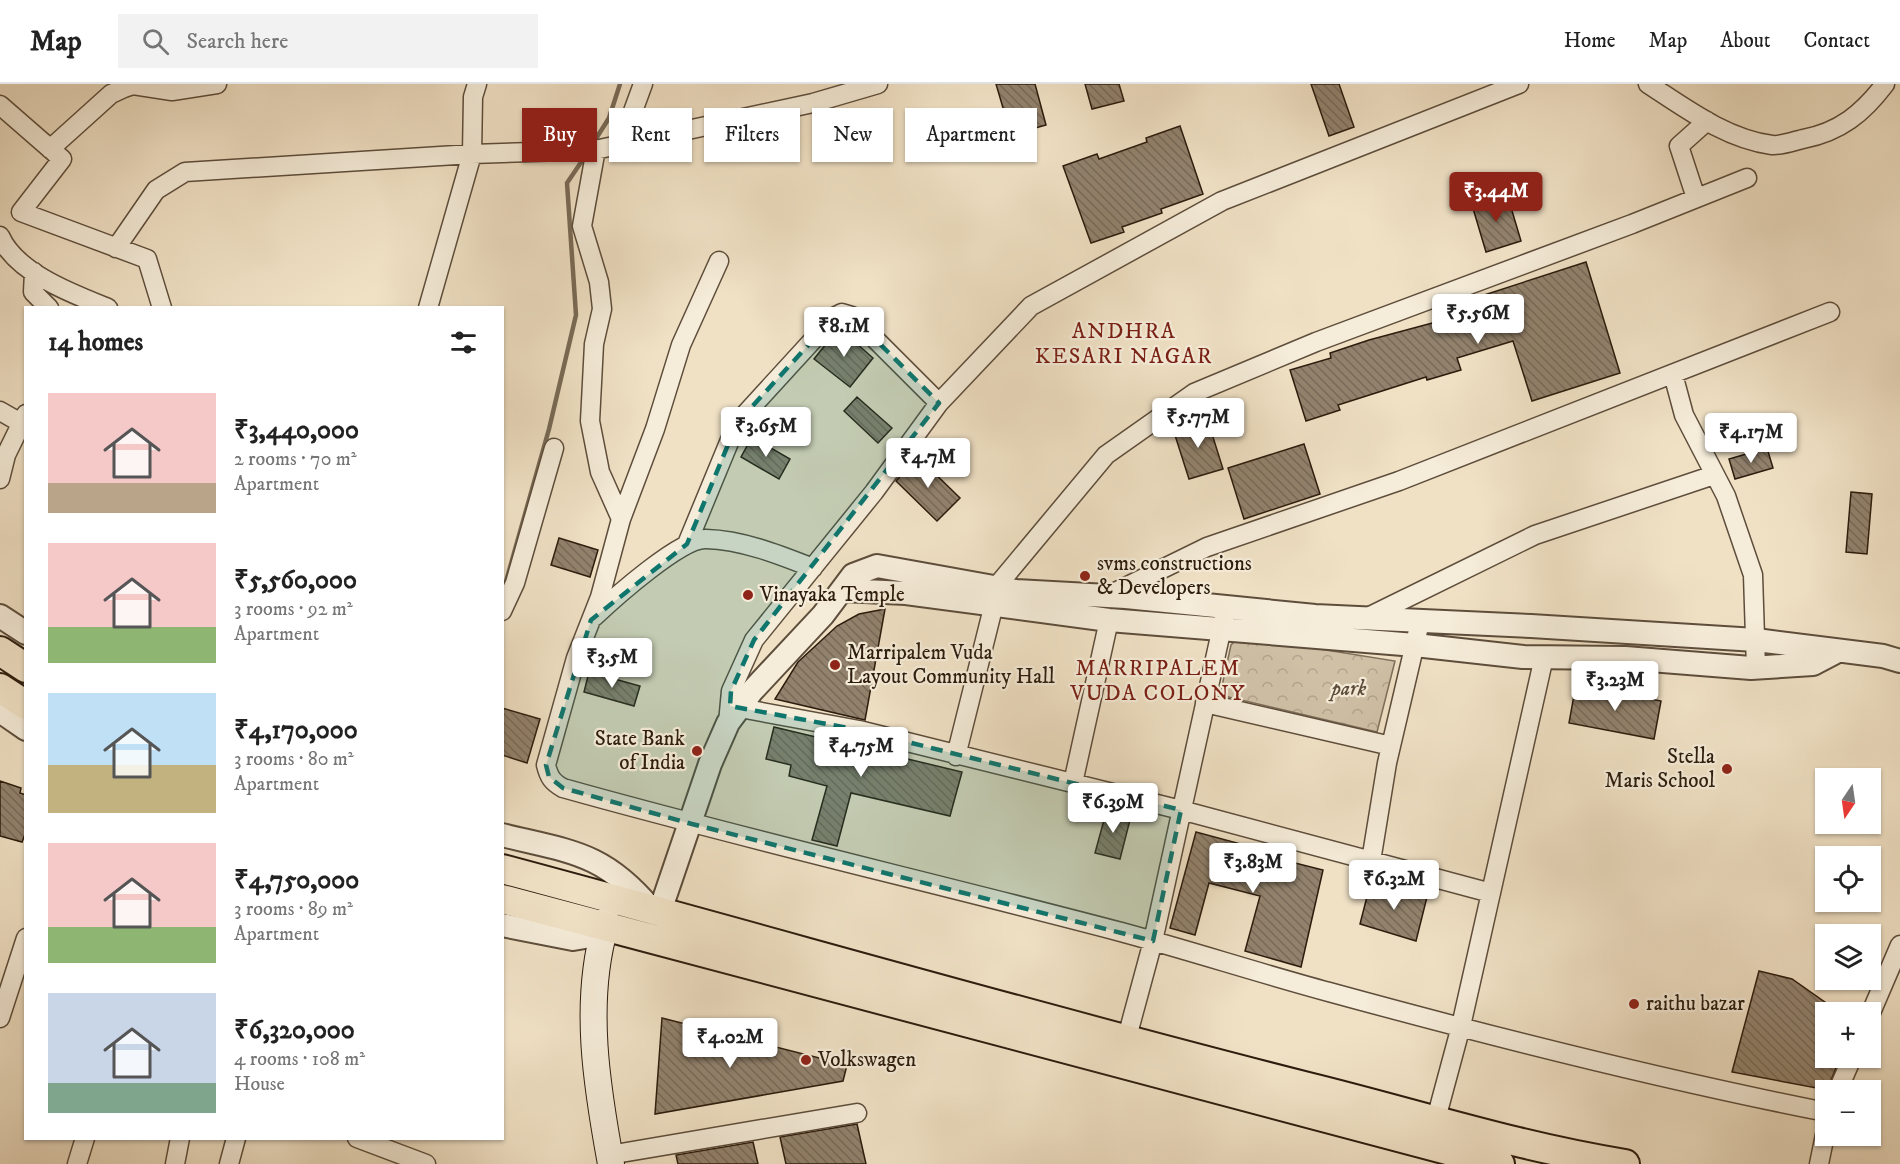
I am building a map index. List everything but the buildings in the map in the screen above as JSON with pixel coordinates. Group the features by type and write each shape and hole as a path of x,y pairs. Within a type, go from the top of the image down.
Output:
{"main road":[{"path":"0,651 24,667"},
{"path":"0,688 24,704"},
{"path":"504,869 1126,1041 1436,1119 1559,1154 1625,1164"},
{"path":"504,899 1500,1164"},
{"path":"605,927 600,944 596,977 594,1054 610,1160"}],"street":[{"path":"50,149 111,94 131,85 172,90 217,84"},
{"path":"429,306 472,154 473,97 477,84"},
{"path":"634,108 643,84"},
{"path":"734,715 731,691 754,640 813,568 939,403 1031,306 1222,201 1519,84"},
{"path":"1648,84 1707,121 1735,135 1773,145 1821,136 1849,123 1885,84"},
{"path":"692,129 813,103 870,85"},
{"path":"0,105 62,159 21,212 147,259 161,306"},
{"path":"1696,198 1679,146 1707,121"},
{"path":"117,248 156,190 185,172 522,152"},
{"path":"589,162 582,226 599,282 602,309 594,344 590,421 600,472 621,519"},
{"path":"956,756 995,595 1106,455 1194,393 1316,342 1746,178"},
{"path":"0,236 5,248 34,272 70,293 103,306"},
{"path":"719,261 681,345 655,429 621,519 611,560 591,620 576,658 546,765 549,777 563,788 692,824 1153,941 1329,992 1461,1026 1715,1089 1815,1110"},
{"path":"34,272 33,292 47,306"},
{"path":"1107,596 1207,547 1399,480 1830,312"},
{"path":"687,543 736,423 834,317 842,313 852,315 939,403"},
{"path":"1673,374 1684,415 1726,496 1753,575 1756,668"},
{"path":"0,411 23,419 6,455 0,479"},
{"path":"504,607 515,583 554,448"},
{"path":"1368,617 1535,535 1714,475"},
{"path":"591,620 620,593 687,543 705,539 771,551 813,568"},
{"path":"504,835 584,855 603,864 633,887 656,910 692,824 710,764 734,715 823,615 853,576 876,566 1109,620 1544,657 1625,658 1756,668 1813,664 1836,652"},
{"path":"995,595 1016,591 1107,596 1315,616 1368,617 1420,622 1531,626 1756,640 1836,652 1883,656 1900,661"},
{"path":"1126,1041 1153,941 1226,608"},
{"path":"0,616 24,632"},
{"path":"1073,783 1109,620"},
{"path":"1371,861 1391,746 1420,622"},
{"path":"1436,1119 1461,1026 1544,657"},
{"path":"1205,703 1391,746"},
{"path":"0,711 24,728"},
{"path":"734,715 859,730 956,756 1181,810 1491,893"},
{"path":"504,925 573,939 585,937 605,927 611,898"},
{"path":"1876,1002 1900,945"},
{"path":"0,1018 19,983 24,951"},
{"path":"610,1160 656,1156 857,1113"},
{"path":"77,1164 84,1140"},
{"path":"175,1164 180,1140"},
{"path":"228,1164 235,1140"},
{"path":"362,1140 426,1164"},
{"path":"1819,1164 1823,1146"}],"highlighted area":[{"path":"852,316 939,403 754,640 731,691 730,706 859,730 1181,810 1153,941 692,824 563,788 549,777 546,765 591,620 687,544 737,423 834,317"}],"green space":[{"name":"park","path":"1236,640 1276,642 1395,661 1377,732 1220,695 1231,645"}],"waterway":[{"path":"597,137 609,118 620,84"},
{"path":"505,585 549,429 576,315 567,183 581,162"}],"place":[{"name":"svms constructions & Developers","path":"1085,576"},
{"name":"Vinayaka Temple","path":"748,595"},
{"name":"Marripalem Vuda Layout Community Hall","path":"835,665"},
{"name":"State Bank of India","path":"697,751"},
{"name":"Stella Maris School","path":"1727,769"},
{"name":"raithu bazar","path":"1634,1004"},
{"name":"Volkswagen","path":"806,1060"}],"district":[{"name":"ANDHRA KESARI NAGAR","path":"1124,344"},
{"name":"MARRIPALEM VUDA COLONY","path":"1158,680"}]}
